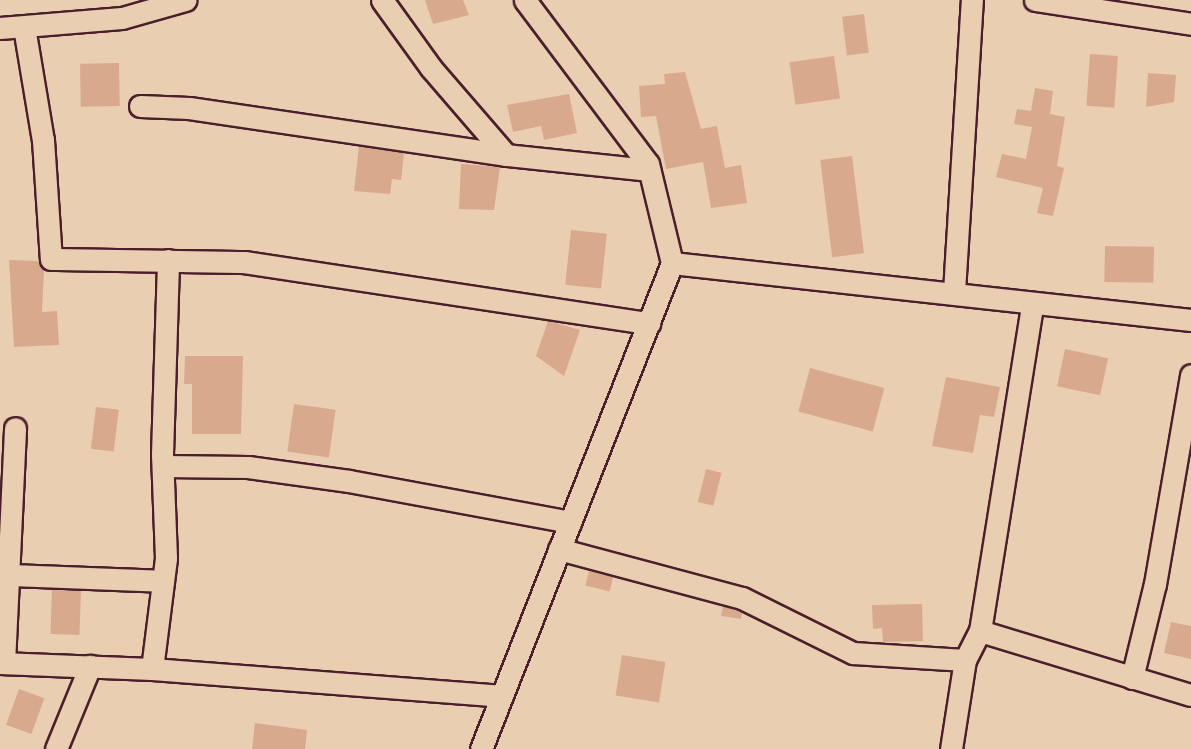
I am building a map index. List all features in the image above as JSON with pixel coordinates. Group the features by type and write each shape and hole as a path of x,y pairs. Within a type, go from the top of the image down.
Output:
{"street":[{"path":"0,29 185,0"},
{"path":"382,0 431,68 506,155"},
{"path":"481,749 672,263 649,170 525,0"},
{"path":"954,292 972,0"},
{"path":"1035,0 1191,24"},
{"path":"24,27 43,140 51,259 244,262 649,323"},
{"path":"141,106 189,108 506,155 649,170"},
{"path":"152,669 163,581 167,260"},
{"path":"672,263 954,292 1032,305 1191,320"},
{"path":"951,749 965,660 980,631 1032,305"},
{"path":"1132,678 1155,584 1191,375"},
{"path":"15,428 2,663 152,669 502,696"},
{"path":"163,466 248,467 349,481 570,522"},
{"path":"559,549 742,598 853,653 965,660"},
{"path":"8,575 163,581"},
{"path":"980,631 1191,695"},
{"path":"56,749 90,666"}],"building":[{"path":"425,0 463,0 469,15 433,24"},
{"path":"864,14 869,53 847,55 842,17"},
{"path":"1090,54 1118,56 1114,108 1086,106"},
{"path":"834,56 840,99 795,105 789,62"},
{"path":"119,63 120,106 81,107 80,64"},
{"path":"685,72 701,129 717,126 725,168 741,165 747,203 711,208 703,162 666,169 656,116 641,117 639,86 665,84 664,74"},
{"path":"1148,73 1176,75 1174,102 1146,107"},
{"path":"1035,88 1053,91 1050,114 1065,117 1057,166 1064,168 1053,216 1037,213 1043,188 996,177 1002,154 1026,159 1032,127 1014,124 1017,109 1031,111"},
{"path":"569,94 577,133 544,140 541,126 513,132 507,105"},
{"path":"359,146 404,153 401,180 392,179 390,194 354,191"},
{"path":"852,156 864,253 832,257 820,160"},
{"path":"461,164 500,167 494,210 459,209"},
{"path":"571,230 607,234 601,288 565,285"},
{"path":"1105,246 1154,247 1153,283 1104,282"},
{"path":"9,260 38,261 44,270 42,312 57,311 59,345 14,347"},
{"path":"548,321 580,330 564,376 536,356"},
{"path":"1065,349 1108,358 1100,395 1057,386"},
{"path":"185,356 243,356 241,434 192,434 192,384 184,384"},
{"path":"810,368 884,388 873,431 798,411"},
{"path":"946,377 1000,387 994,417 980,415 973,453 932,446"},
{"path":"294,404 336,410 329,457 287,452"},
{"path":"96,407 119,410 114,451 91,449"},
{"path":"706,469 722,473 713,506 698,502"},
{"path":"589,571 613,577 610,592 585,586"},
{"path":"52,590 81,591 79,635 50,634"},
{"path":"922,604 923,641 883,642 882,628 873,629 872,605"},
{"path":"723,606 742,613 741,619 721,616"},
{"path":"1171,622 1191,626 1191,659 1164,653"},
{"path":"622,655 665,662 659,702 616,695"},
{"path":"19,689 44,698 31,734 6,725"},
{"path":"255,723 307,730 305,749 252,749"}]}
